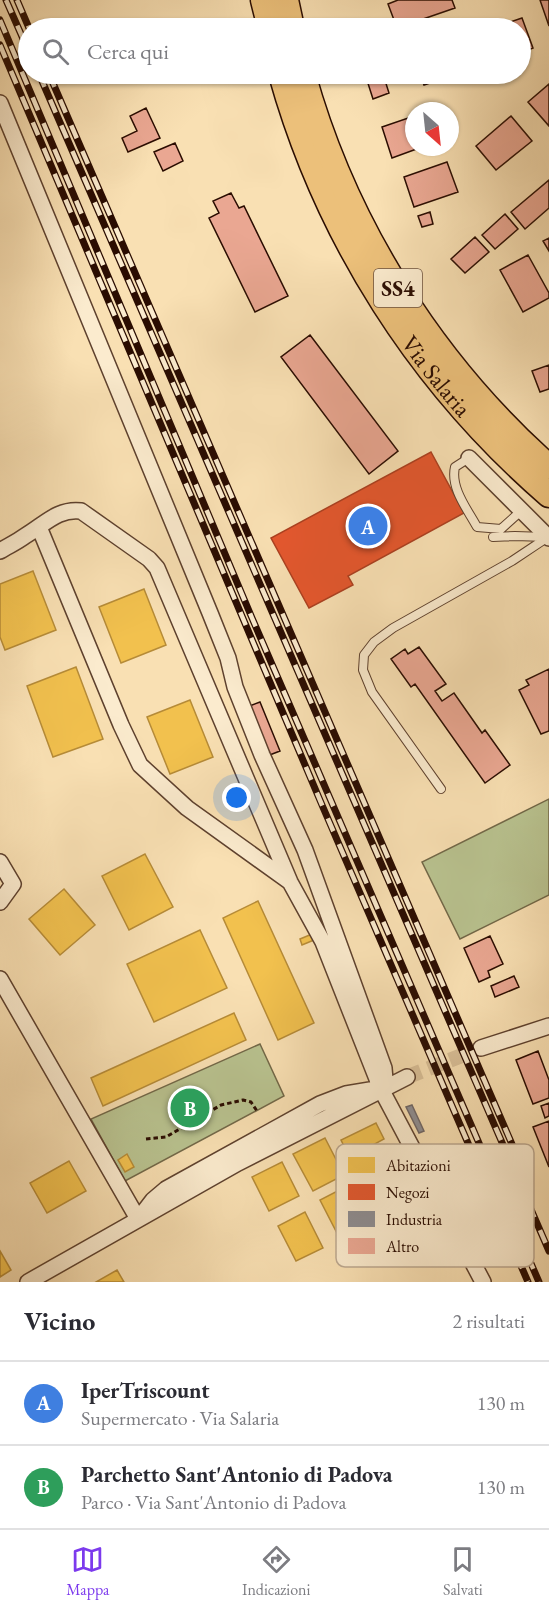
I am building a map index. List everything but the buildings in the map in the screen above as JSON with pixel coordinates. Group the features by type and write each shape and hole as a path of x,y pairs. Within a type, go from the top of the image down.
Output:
{"main road":[{"path":"263,0 268,18"},
{"path":"286,0 290,18"},
{"name":"Via Salaria","path":"284,84 318,183 371,285 412,348 452,398 508,458 549,495"},
{"name":"Via Salaria","path":"306,84 320,128 347,195 373,247 396,285 422,325 471,388 502,422 549,467"}],"street":[{"path":"0,103 210,613 228,658 235,687 262,755 305,850 384,1068 385,1080 381,1089"},
{"path":"469,458 548,538"},
{"path":"0,551 57,514 71,510 81,511 153,563 162,579 291,882 323,942 381,1089 410,1144"},
{"path":"39,527 140,765 187,808 291,882"},
{"path":"0,862 13,884 0,902"},
{"path":"0,979 138,1219"},
{"path":"481,1048 549,1026"},
{"path":"28,1282 238,1163 408,1077"},
{"path":"475,1267 483,1282"}],"lane":[{"path":"469,458 455,468 455,480 459,494 477,527 501,530"},
{"path":"521,511 493,537 548,538"},
{"path":"441,789 368,685 363,670 364,655 374,642 393,628 512,561 548,538"}],"path":[{"path":"146,1139 166,1137 208,1111 234,1102 251,1102 257,1111"}],"green space":[{"path":"549,799 549,895 460,939 422,862"},
{"path":"260,1044 284,1096 125,1181 91,1119"}],"tunnel":[{"path":"407,1077 481,1048"}],"railway":[{"path":"6,0 18,27"},
{"path":"17,0 25,18"},
{"path":"0,20 18,63"},
{"path":"0,45 468,1144"},
{"path":"27,84 252,618 479,1144"},
{"path":"43,84 503,1144"},
{"path":"53,84 512,1144"},
{"path":"534,1216 549,1251"},
{"path":"522,1267 528,1282"},
{"path":"533,1267 539,1282"}],"place":[{"name":"IperTriscount","path":"368,526"},
{"name":"Parchetto Sant'Antonio di Padova","path":"190,1108"}]}
